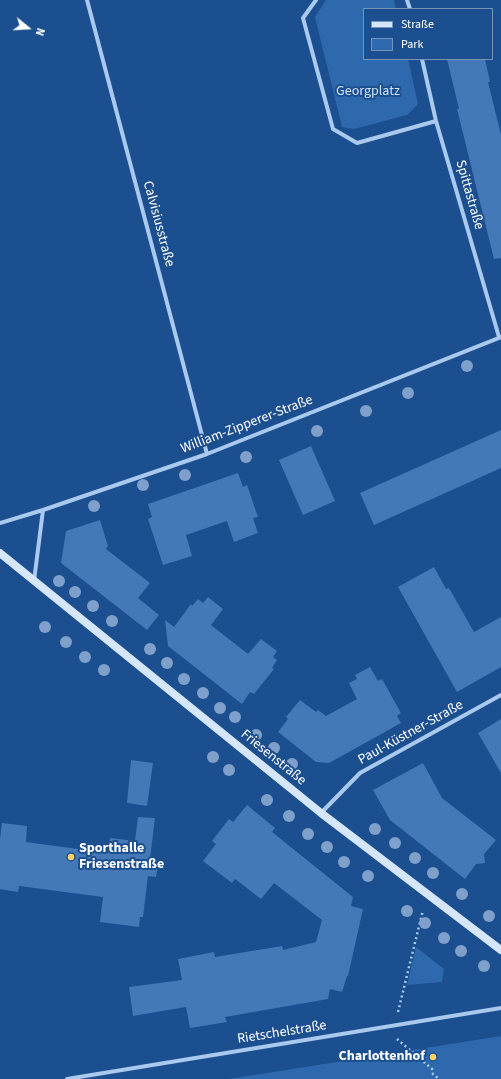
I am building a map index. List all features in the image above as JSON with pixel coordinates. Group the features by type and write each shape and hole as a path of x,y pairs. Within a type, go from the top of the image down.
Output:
{"street":[{"name":"Calvisiusstraße","path":"87,0 207,454"},
{"path":"316,0 303,18 333,130 357,143 436,121"},
{"name":"Spittastraße","path":"422,60 436,121 500,336"},
{"name":"William-Zipperer-Straße","path":"0,523 207,454 500,336"},
{"path":"34,581 42,510"},
{"name":"Friesenstraße","path":"0,553 321,813 501,950"},
{"name":"Paul-Küstner-Straße","path":"321,813 360,773 501,695"},
{"name":"Rietschelstraße","path":"67,1079 501,1008"}],"path":[{"path":"394,1026 427,894"},
{"path":"385,1027 432,1069 433,1074 439,1079"}],"green space":[{"name":"Georgplatz","path":"326,0 394,0 396,8 363,8 363,60 408,60 418,104 407,115 354,129 342,127 315,17"},
{"path":"416,947 444,969 442,982 407,985"},
{"name":"Charlottenhof","path":"501,1036 501,1079 229,1079"}],"building":[{"path":"447,60 485,60 490,82 488,82 501,135 501,258 494,259 457,109 459,109"},
{"path":"501,430 501,468 374,525 360,493"},
{"path":"311,446 335,501 303,515 279,460"},
{"path":"238,473 243,487 247,485 258,517 253,518 258,533 234,542 227,521 186,535 192,556 163,565 148,519 152,517 148,504"},
{"path":"100,520 108,546 106,549 150,583 138,598 159,615 147,630 61,563 66,531"},
{"path":"434,567 446,589 449,588 474,632 501,617 501,667 457,692 398,587"},
{"path":"208,597 223,609 211,625 248,654 261,639 277,651 273,657 277,660 272,668 274,669 254,694 250,692 242,704 168,646 165,620 174,627 191,604 192,606 198,599 203,603"},
{"path":"370,667 378,681 382,679 401,713 397,716 401,723 329,763 316,762 278,732 288,719 286,717 300,700 316,712 318,710 326,716 357,699 349,683 357,679 355,675"},
{"path":"501,719 501,773 478,733"},
{"path":"131,760 153,763 147,806 127,803"},
{"path":"423,763 442,798 496,840 484,854 485,863 476,864 465,879 390,820 373,790"},
{"path":"247,805 275,828 272,832 353,897 351,906 363,909 348,976 342,992 330,989 328,999 225,1017 227,1022 190,1028 186,1007 133,1016 129,987 182,980 178,959 214,952 215,957 282,946 283,950 316,942 322,920 274,883 261,899 235,879 232,883 203,861 216,844 212,841 229,819 233,822"},
{"path":"138,817 155,818 150,859 159,860 156,877 148,876 143,917 140,917 139,927 100,922 103,897 19,886 18,892 0,889 0,839 2,823 27,826 26,842 108,853 110,838 135,841"}],"place":[{"name":"Sporthalle Friesenstraße","path":"71,857"},
{"name":"Charlottenhof","path":"433,1057"}]}
